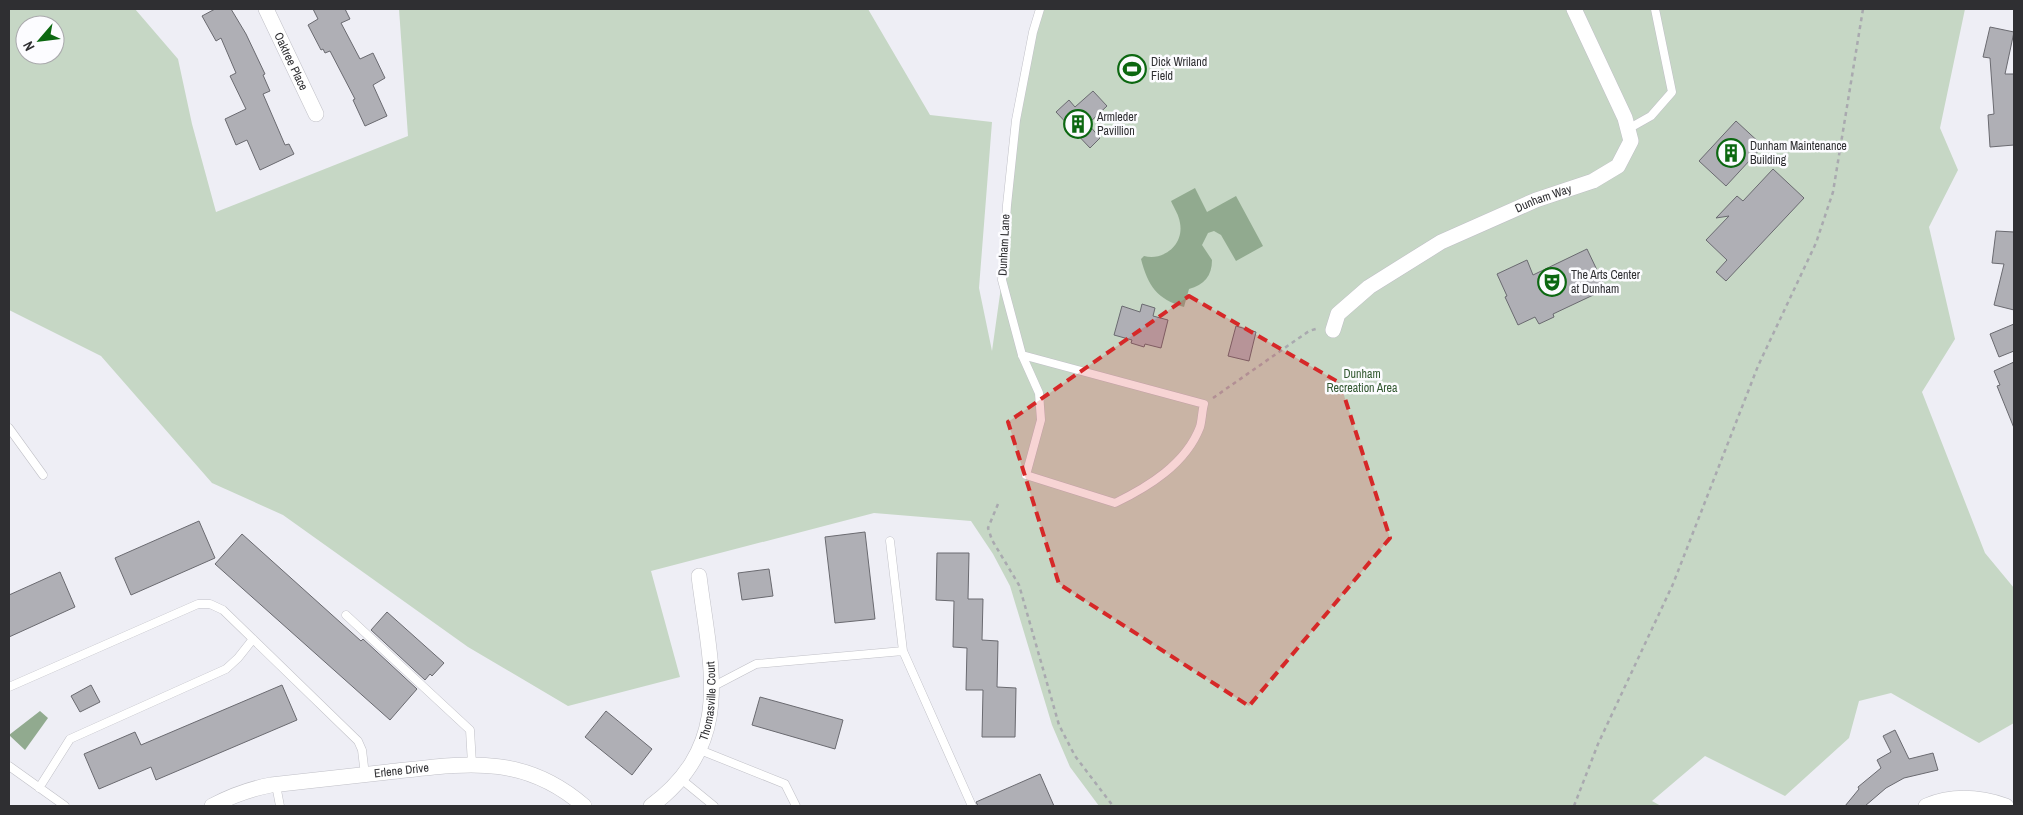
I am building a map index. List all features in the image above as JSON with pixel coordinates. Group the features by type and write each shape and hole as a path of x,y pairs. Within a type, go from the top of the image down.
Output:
{"street":[{"name":"Oaktree Place","path":"266,9 316,114"},
{"name":"Dunham Way","path":"1333,330 1338,314 1369,287 1441,242 1536,200 1594,182 1618,166 1632,141 1626,118 1574,9"},
{"name":"Thomasville Court","path":"651,806 666,795 681,779 700,750 707,730 711,709 712,687 699,576"},
{"name":"Erlene Drive","path":"212,806 250,789 472,764 505,767 532,775 551,784 584,806"},
{"path":"1926,806 1950,799 1969,798 1988,800 2006,806"}],"lane":[{"name":"Dunham Lane","path":"1040,9 1033,32 1016,120 1006,205 1002,280 1022,355 1039,393 1041,420 1026,475 1115,504 1146,487 1182,456 1200,427 1204,404"},
{"path":"1628,129 1652,116 1672,92 1655,9"},
{"path":"1022,355 1204,404"},
{"path":"9,428 43,475"},
{"path":"890,541 903,651 972,806"},
{"path":"9,687 198,604 210,604 223,610 358,741 362,750 365,775"},
{"path":"346,615 470,730 472,764"},
{"path":"39,788 70,739 226,669 238,658 253,639"},
{"path":"712,687 756,664 903,651"},
{"path":"700,750 785,784 796,806"},
{"path":"9,766 64,806"},
{"path":"681,779 714,806"},
{"path":"276,785 280,806"}],"path":[{"path":"1574,806 1598,744 1673,584 1758,366 1816,243 1833,192 1863,9"},
{"path":"1204,404 1309,331 1319,328 1333,330"},
{"path":"998,504 988,528 992,540 1019,585 1059,725 1075,756 1113,806"}],"highlighted area":[{"path":"1189,296 1340,383 1390,538 1249,706 1059,584 1008,422"}],"green space":[{"name":"Dunham Recreation Area","path":"9,9 135,9 178,59 192,124 216,212 408,136 399,9 868,9 930,115 992,122 979,288 992,351 1002,280 1016,120 1040,9 1965,9 1940,128 1958,170 1929,227 1955,339 1922,392 1985,553 2014,588 2014,723 1979,743 1891,693 1859,701 1849,738 1785,796 1705,756 1652,801 1661,806 1099,806 1070,767 1052,725 1010,586 993,554 971,521 874,513 651,571 680,677 568,706 468,647 283,515 212,483 101,356 9,310"}],"shaded area":[{"path":"1195,188 1207,212 1236,196 1263,246 1236,261 1221,235 1214,231 1208,233 1202,245 1212,260 1211,271 1203,282 1189,289 1184,307 1167,300 1155,290 1147,277 1141,259 1144,256 1152,257 1166,253 1176,244 1179,238 1180,223 1178,214 1171,201"},
{"path":"40,711 48,718 25,750 9,735"}],"building":[{"path":"215,9 231,9 246,34 265,74 263,75 270,91 263,94 285,145 289,144 294,154 260,170 247,140 236,145 225,119 246,109 230,76 236,73 221,38 216,41 202,16"},
{"path":"313,9 345,9 350,19 341,23 360,59 373,53 385,78 373,85 387,116 365,126 353,100 355,99 330,51 325,53 323,49 321,50 308,25 318,19"},
{"path":"1990,27 2014,32 2005,74 2014,74 2014,145 1990,147 1988,115 1994,114 1990,58 1983,57"},
{"path":"1093,91 1107,106 1089,123 1100,138 1090,148 1056,112 1069,100 1075,107"},
{"name":"Dunham Maintenance Building","path":"1736,121 1763,146 1726,186 1699,161"},
{"path":"1773,169 1804,198 1726,281 1716,272 1727,260 1706,240 1729,216 1716,218 1737,196 1743,201"},
{"path":"1996,231 2014,232 2014,310 1994,305 2004,264 1992,263"},
{"name":"The Arts Center at Dunham","path":"1587,249 1606,289 1553,314 1554,317 1539,324 1535,317 1518,325 1497,274 1527,260 1533,275"},
{"path":"1142,304 1155,308 1153,316 1168,320 1161,348 1145,344 1144,347 1131,343 1132,340 1114,335 1122,306 1140,312"},
{"path":"2014,324 2014,351 1999,357 1990,334"},
{"path":"1236,326 1256,332 1249,361 1228,356"},
{"path":"2014,362 2014,428 1997,386 2000,385 1994,371"},
{"path":"199,521 215,558 131,595 115,558"},
{"path":"865,532 875,619 835,623 825,537"},
{"path":"242,534 361,641 363,639 417,689 390,720 215,564"},
{"path":"937,553 969,553 968,599 983,599 982,640 998,641 997,687 1016,688 1015,737 982,737 983,690 966,690 967,648 953,647 954,601 936,600"},
{"path":"769,569 773,596 742,600 738,573"},
{"path":"60,572 75,607 9,637 9,595"},
{"path":"387,612 444,663 432,676 430,674 425,680 371,630"},
{"path":"91,685 100,702 80,712 71,696"},
{"path":"282,685 297,720 156,780 151,767 99,789 84,754 135,732 141,745"},
{"path":"760,697 843,720 835,749 752,725"},
{"path":"606,711 652,749 632,775 585,737"},
{"path":"1895,730 1909,759 1933,753 1938,770 1904,778 1886,788 1865,806 1845,806 1859,789 1858,787 1881,768 1877,760 1891,752 1883,736"},
{"path":"1040,774 1054,806 978,806 976,802"}],"place":[{"name":"Dick Wriland Field","path":"1132,69"},
{"name":"Armleder Pavillion","path":"1078,124"},
{"name":"Dunham Maintenance Building","path":"1731,153"},
{"name":"The Arts Center at Dunham","path":"1552,282"}]}
